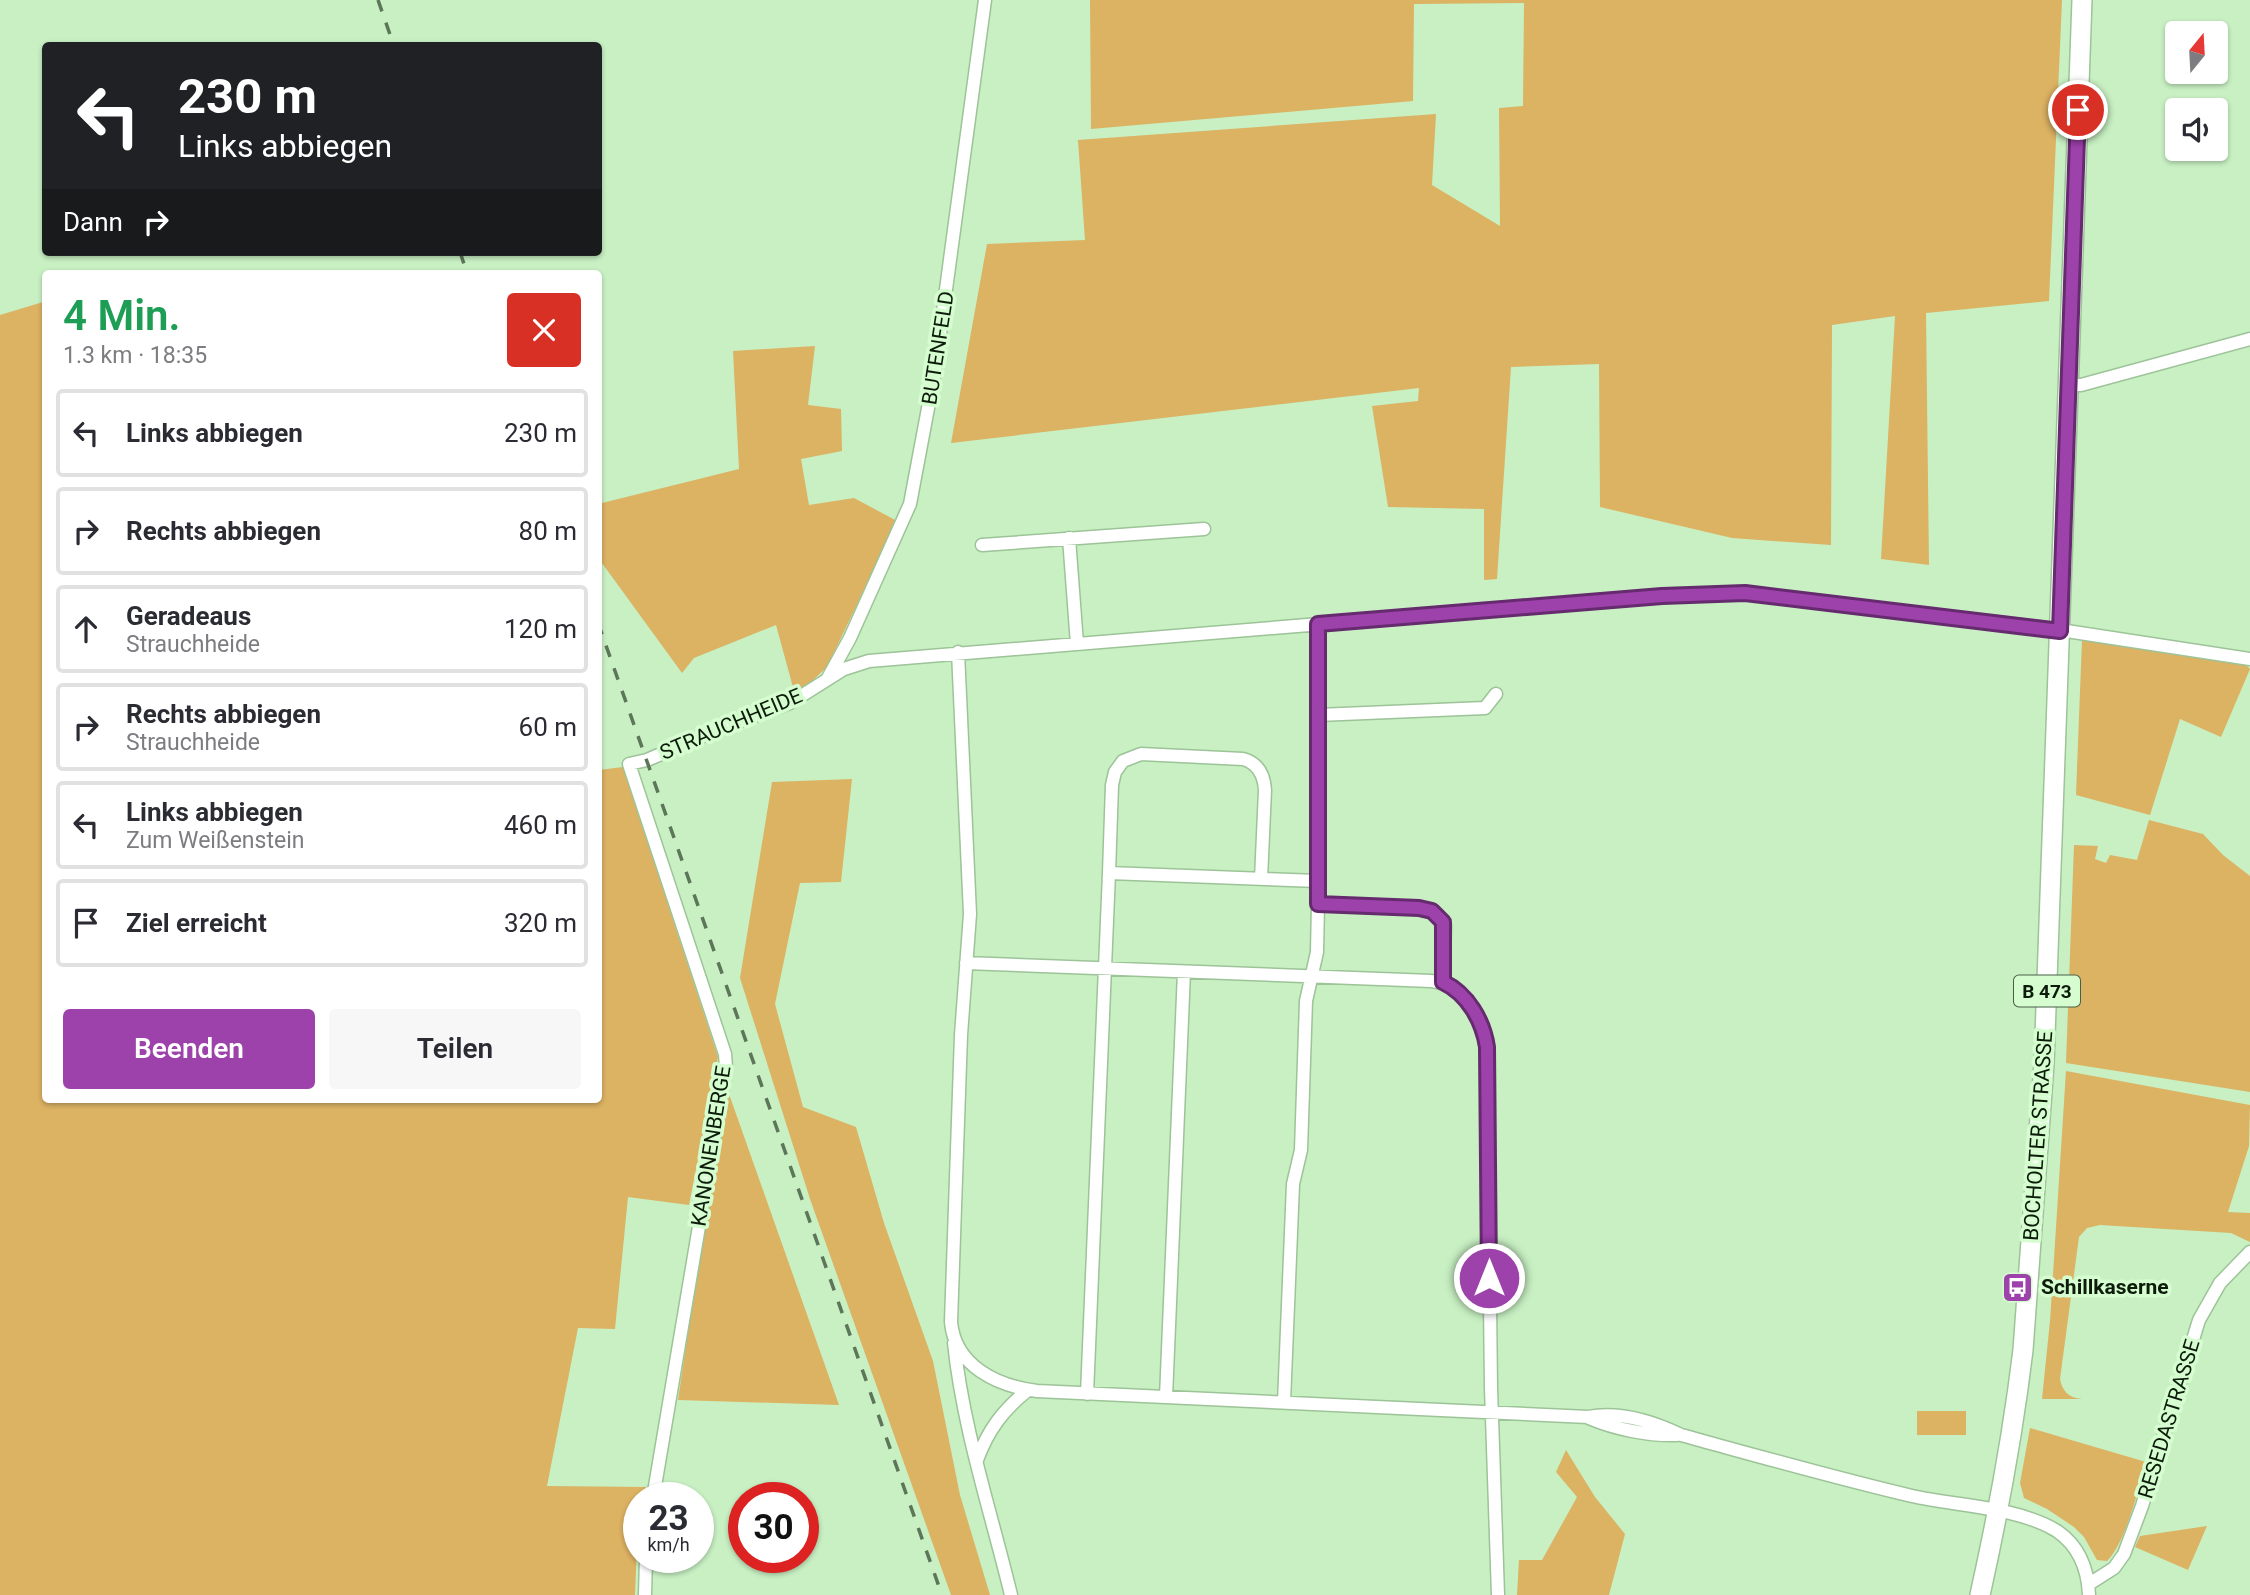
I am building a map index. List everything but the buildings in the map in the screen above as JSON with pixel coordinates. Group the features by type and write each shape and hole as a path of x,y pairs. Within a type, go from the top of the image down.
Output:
{"main road":[{"name":"B 473","path":"2061,626 2082,0"},
{"name":"BOCHOLTER STRASSE","path":"1980,1595 1998,1512 2023,1350 2044,1064 2061,626"}],"street":[{"name":"BUTENFELD","path":"828,678 850,638 910,504 935,371 985,0"},
{"path":"2069,385 2081,385 2250,339"},
{"path":"982,545 1204,528"},
{"path":"1069,538 1077,644"},
{"name":"STRAUCHHEIDE","path":"629,764 641,762 717,730 790,704 844,669 869,661 1671,595 1745,593 2061,626 2250,659"},
{"path":"1284,1402 1293,1184 1301,1150 1306,1000 1317,952 1318,624"},
{"path":"850,638 854,650 869,661"},
{"path":"958,652 970,914 960,1047 951,1322 958,1378 1012,1595"},
{"path":"1318,715 1485,708 1496,694"},
{"path":"1087,1394 1112,779 1119,766 1128,758 1141,754 1243,759 1251,762 1263,776 1265,790 1261,879"},
{"name":"KANONENBERGE","path":"629,764 725,1054 726,1067 656,1482"},
{"path":"1108,873 1318,881"},
{"path":"1318,904 1419,908 1437,914 1445,926 1443,982"},
{"path":"966,962 1443,982 1457,992 1475,1012 1487,1047 1499,1595"},
{"path":"1166,1397 1184,972"},
{"name":"RESEDASTRASSE","path":"2089,1590 2114,1568 2124,1554 2146,1494 2199,1320 2220,1283 2250,1252"},
{"path":"953,1339 964,1356 984,1373 996,1381 1028,1390 1588,1417 1605,1414 1623,1416 1681,1435 1914,1496 1998,1512 2041,1524 2062,1535 2072,1545 2081,1558 2089,1590"},
{"path":"977,1461 996,1420 1028,1390"},
{"path":"645,1595 646,1573"}],"shaded area":[{"path":"1090,0 2062,0 2049,301 1926,313 1929,565 1881,559 1895,316 1832,325 1831,545 1732,538 1600,507 1599,364 1511,367 1497,579 1484,580 1484,509 1388,507 1372,406 1418,401 1419,388 951,443 987,244 1085,240 1078,140 1436,114 1432,185 1500,226 1499,108 1523,106 1524,3 1414,4 1413,101 1091,129"},
{"path":"42,302 42,1103 602,1103 602,770 623,767 718,1057 689,1205 628,1197 615,1329 578,1328 547,1486 623,1487 623,1573 636,1573 635,1595 0,1595 0,315"},
{"path":"815,346 808,405 841,409 842,451 801,459 809,505 854,498 897,521 827,667 809,684 794,691 776,625 694,658 682,673 602,563 602,503 739,469 733,351"},
{"path":"2082,640 2246,665 2250,669 2221,737 2180,719 2150,815 2076,795"},
{"path":"852,779 841,882 800,883 775,1004 803,1107 856,1127 884,1223 933,1361 960,1495 990,1595 951,1595 810,1199 740,978 772,782"},
{"path":"2149,820 2203,834 2223,855 2250,876 2250,1092 2066,1063 2074,845 2098,846 2095,859 2106,863 2110,855 2137,860"},
{"path":"2066,1071 2250,1105 2249,1146 2228,1212 2250,1213 2250,1242 2231,1233 2100,1225 2087,1228 2079,1237 2060,1379 2067,1393 2082,1399 2042,1399 2050,1321"},
{"path":"729,1094 839,1405 678,1400 716,1143"},
{"path":"1917,1411 1966,1411 1966,1435 1917,1435"},
{"path":"2030,1428 2146,1462 2120,1542 2107,1561 2097,1560 2084,1537 2074,1527 2024,1498 2020,1483"},
{"path":"1566,1450 1595,1497 1625,1534 1609,1595 1517,1595 1519,1560 1542,1560 1577,1497 1556,1472"},
{"path":"2207,1526 2188,1570 2135,1547 2140,1536"}],"railway":[{"path":"378,0 393,42"},
{"path":"461,256 466,270"},
{"path":"602,634 942,1595"}],"place":[{"name":"Schillkaserne","path":"2018,1287"}],"route":[{"path":"1489,1278 1487,1047 1482,1024 1475,1012 1457,992 1443,982 1445,926 1437,914 1425,909 1318,904 1318,624 1662,596 1745,593 2060,631 2078,110"}]}
